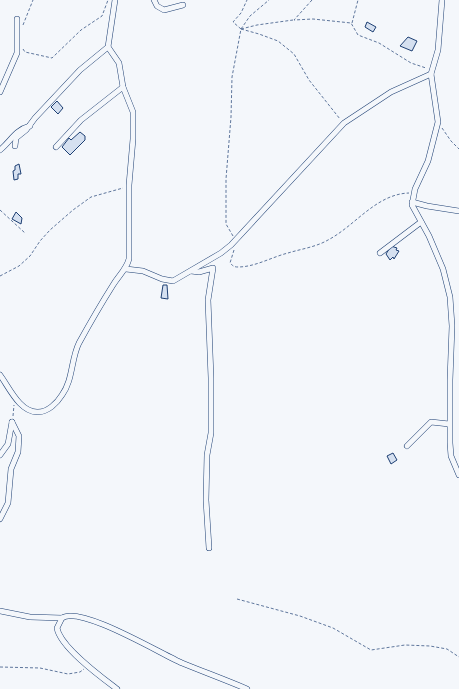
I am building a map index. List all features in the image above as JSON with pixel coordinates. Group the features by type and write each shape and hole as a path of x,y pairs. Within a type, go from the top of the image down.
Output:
{"street":[{"path":"14,146 14,140 30,126 44,108 80,70 108,47 115,0"},
{"path":"154,0 157,6 164,10 183,5"},
{"path":"442,0 438,50 431,74 438,122 428,161 414,193 412,207 429,236 443,269 450,298 452,326 449,424 451,456 459,475"},
{"path":"0,92 17,53 17,19"},
{"path":"0,375 14,396 25,408 37,412 50,408 57,402 68,384 78,345 114,283 126,269 129,259 129,185 133,139 133,112 123,87 119,62 108,47"},
{"path":"126,269 143,271 170,281 176,280 221,253 236,240 344,123 391,92 431,74"},
{"path":"56,147 81,120 123,87"},
{"path":"0,150 21,128 30,126"},
{"path":"412,202 459,211"},
{"path":"380,253 421,222"},
{"path":"191,271 199,272 213,268 208,300 211,378 211,433 207,455 206,500 209,548"},
{"path":"0,455 8,444 12,422"},
{"path":"0,519 10,495 11,469 19,436 12,422"},
{"path":"407,446 430,422 449,424"},
{"path":"0,611 30,617 62,618 71,614 110,627 181,662 247,689"},
{"path":"62,618 57,628 60,638 88,666 117,689"}],"path":[{"path":"16,28 22,26 33,0"},
{"path":"16,40 25,52 52,58 81,30 102,16 108,0"},
{"path":"247,0 241,13 233,22 241,29 278,41 294,54 309,80 344,123"},
{"path":"269,0 250,16 241,29 233,72 226,179 226,224 236,240 230,263 237,267 247,266 327,241 368,210 387,199 404,193 414,193"},
{"path":"294,20 312,0"},
{"path":"358,0 351,23 358,35 379,43 418,67 432,67"},
{"path":"241,29 257,25 294,20 313,19 351,23"},
{"path":"438,122 451,141 459,149"},
{"path":"0,276 19,266 30,256 40,241 50,230 91,197 129,185"},
{"path":"0,210 25,233"},
{"path":"12,422 14,396"},
{"path":"237,599 300,616 333,628 371,650 405,645 430,646 447,649 459,657"},
{"path":"0,667 40,668 68,674 80,672 88,666"}],"building":[{"path":"367,22 376,27 373,32 365,27"},
{"path":"408,37 417,41 412,51 400,46"},
{"path":"57,101 63,108 58,114 51,107"},
{"path":"80,132 85,136 85,140 70,155 62,147 69,138 71,140"},
{"path":"19,164 21,174 18,174 18,179 14,180 13,171 15,170 15,166"},
{"path":"16,212 22,218 21,224 12,219"},
{"path":"391,246 397,248 396,250 399,251 394,259 393,257 390,260 386,254"},
{"path":"163,285 167,285 168,299 161,298"},
{"path":"393,453 397,460 391,464 387,456"}]}
